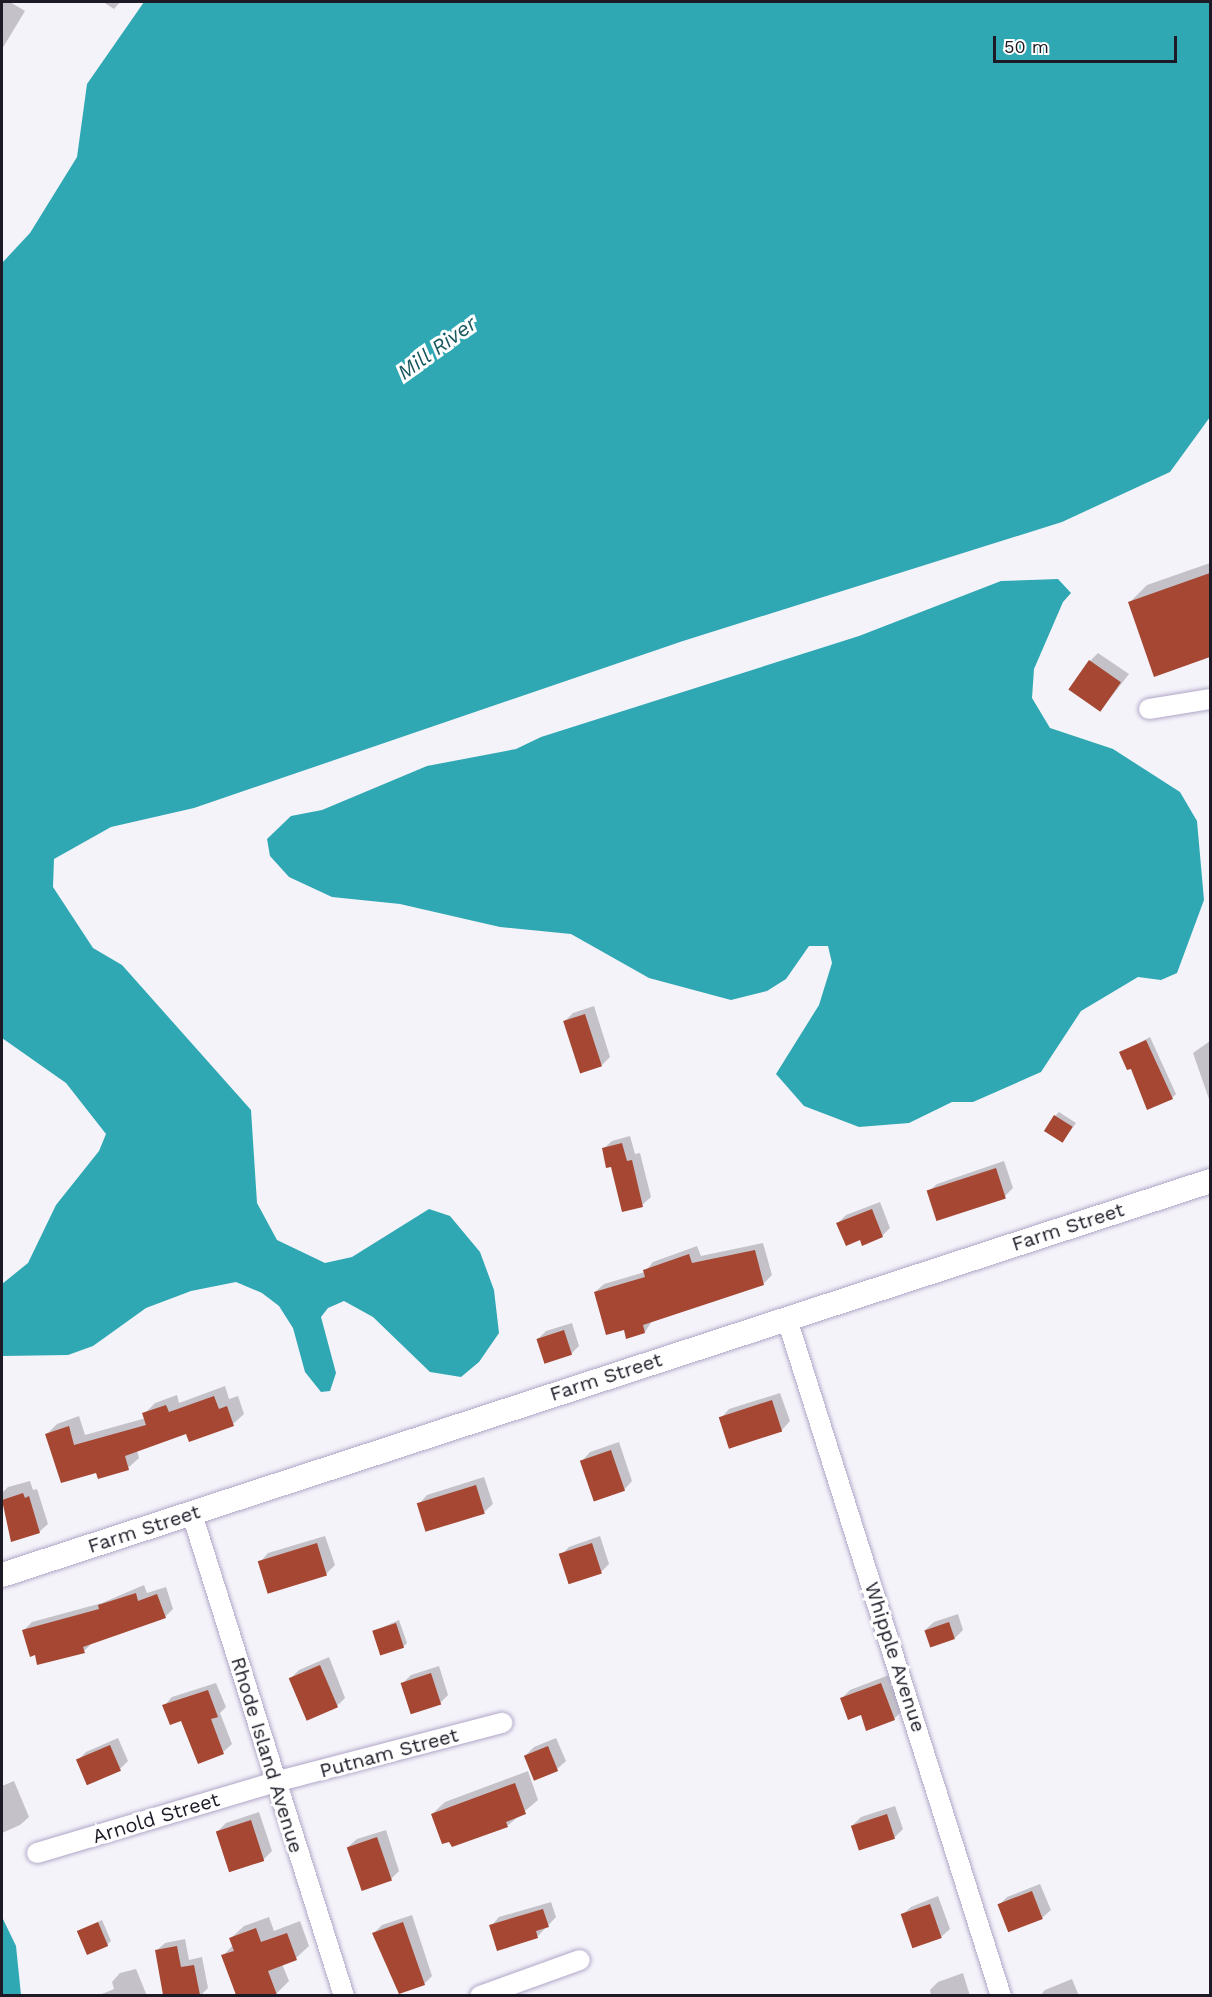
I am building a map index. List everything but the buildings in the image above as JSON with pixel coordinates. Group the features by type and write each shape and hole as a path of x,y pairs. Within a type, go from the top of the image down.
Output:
{"street":[{"path":"1149,709 1210,699"},
{"name":"Farm Street","path":"2,1575 1210,1181"},
{"name":"Whipple Avenue","path":"787,1319 1001,1995"},
{"name":"Rhode Island Avenue","path":"192,1514 344,1995"},
{"name":"Putnam Street","path":"275,1782 502,1723"},
{"name":"Arnold Street","path":"37,1853 275,1782"},
{"path":"480,1995 580,1960"}],"water":[{"name":"Mill River","path":"144,2 1210,2 1210,417 1170,472 1062,522 683,641 194,808 111,827 54,859 53,887 93,948 122,965 251,1110 257,1203 277,1240 325,1263 352,1257 429,1209 450,1216 480,1252 494,1290 499,1333 479,1362 461,1377 430,1372 373,1317 344,1301 328,1308 321,1317 336,1373 330,1391 321,1392 305,1372 293,1328 279,1306 262,1293 236,1282 191,1291 146,1308 93,1346 68,1355 2,1356 2,1284 28,1263 56,1205 99,1151 106,1134 66,1083 2,1038 2,263 30,233 77,157 87,84"},
{"path":"1058,579 1071,593 1063,602 1034,669 1032,698 1050,728 1113,749 1180,792 1197,821 1204,900 1177,973 1161,980 1138,977 1081,1011 1041,1072 973,1102 952,1102 909,1123 859,1127 804,1106 776,1074 819,1005 832,963 828,946 809,946 786,979 767,991 731,1000 649,978 571,934 500,927 400,904 332,897 289,877 270,856 267,839 291,816 322,810 427,766 516,749 541,737 859,636 1001,581"},
{"path":"2,1917 16,1946 21,1995 2,1995"}]}
